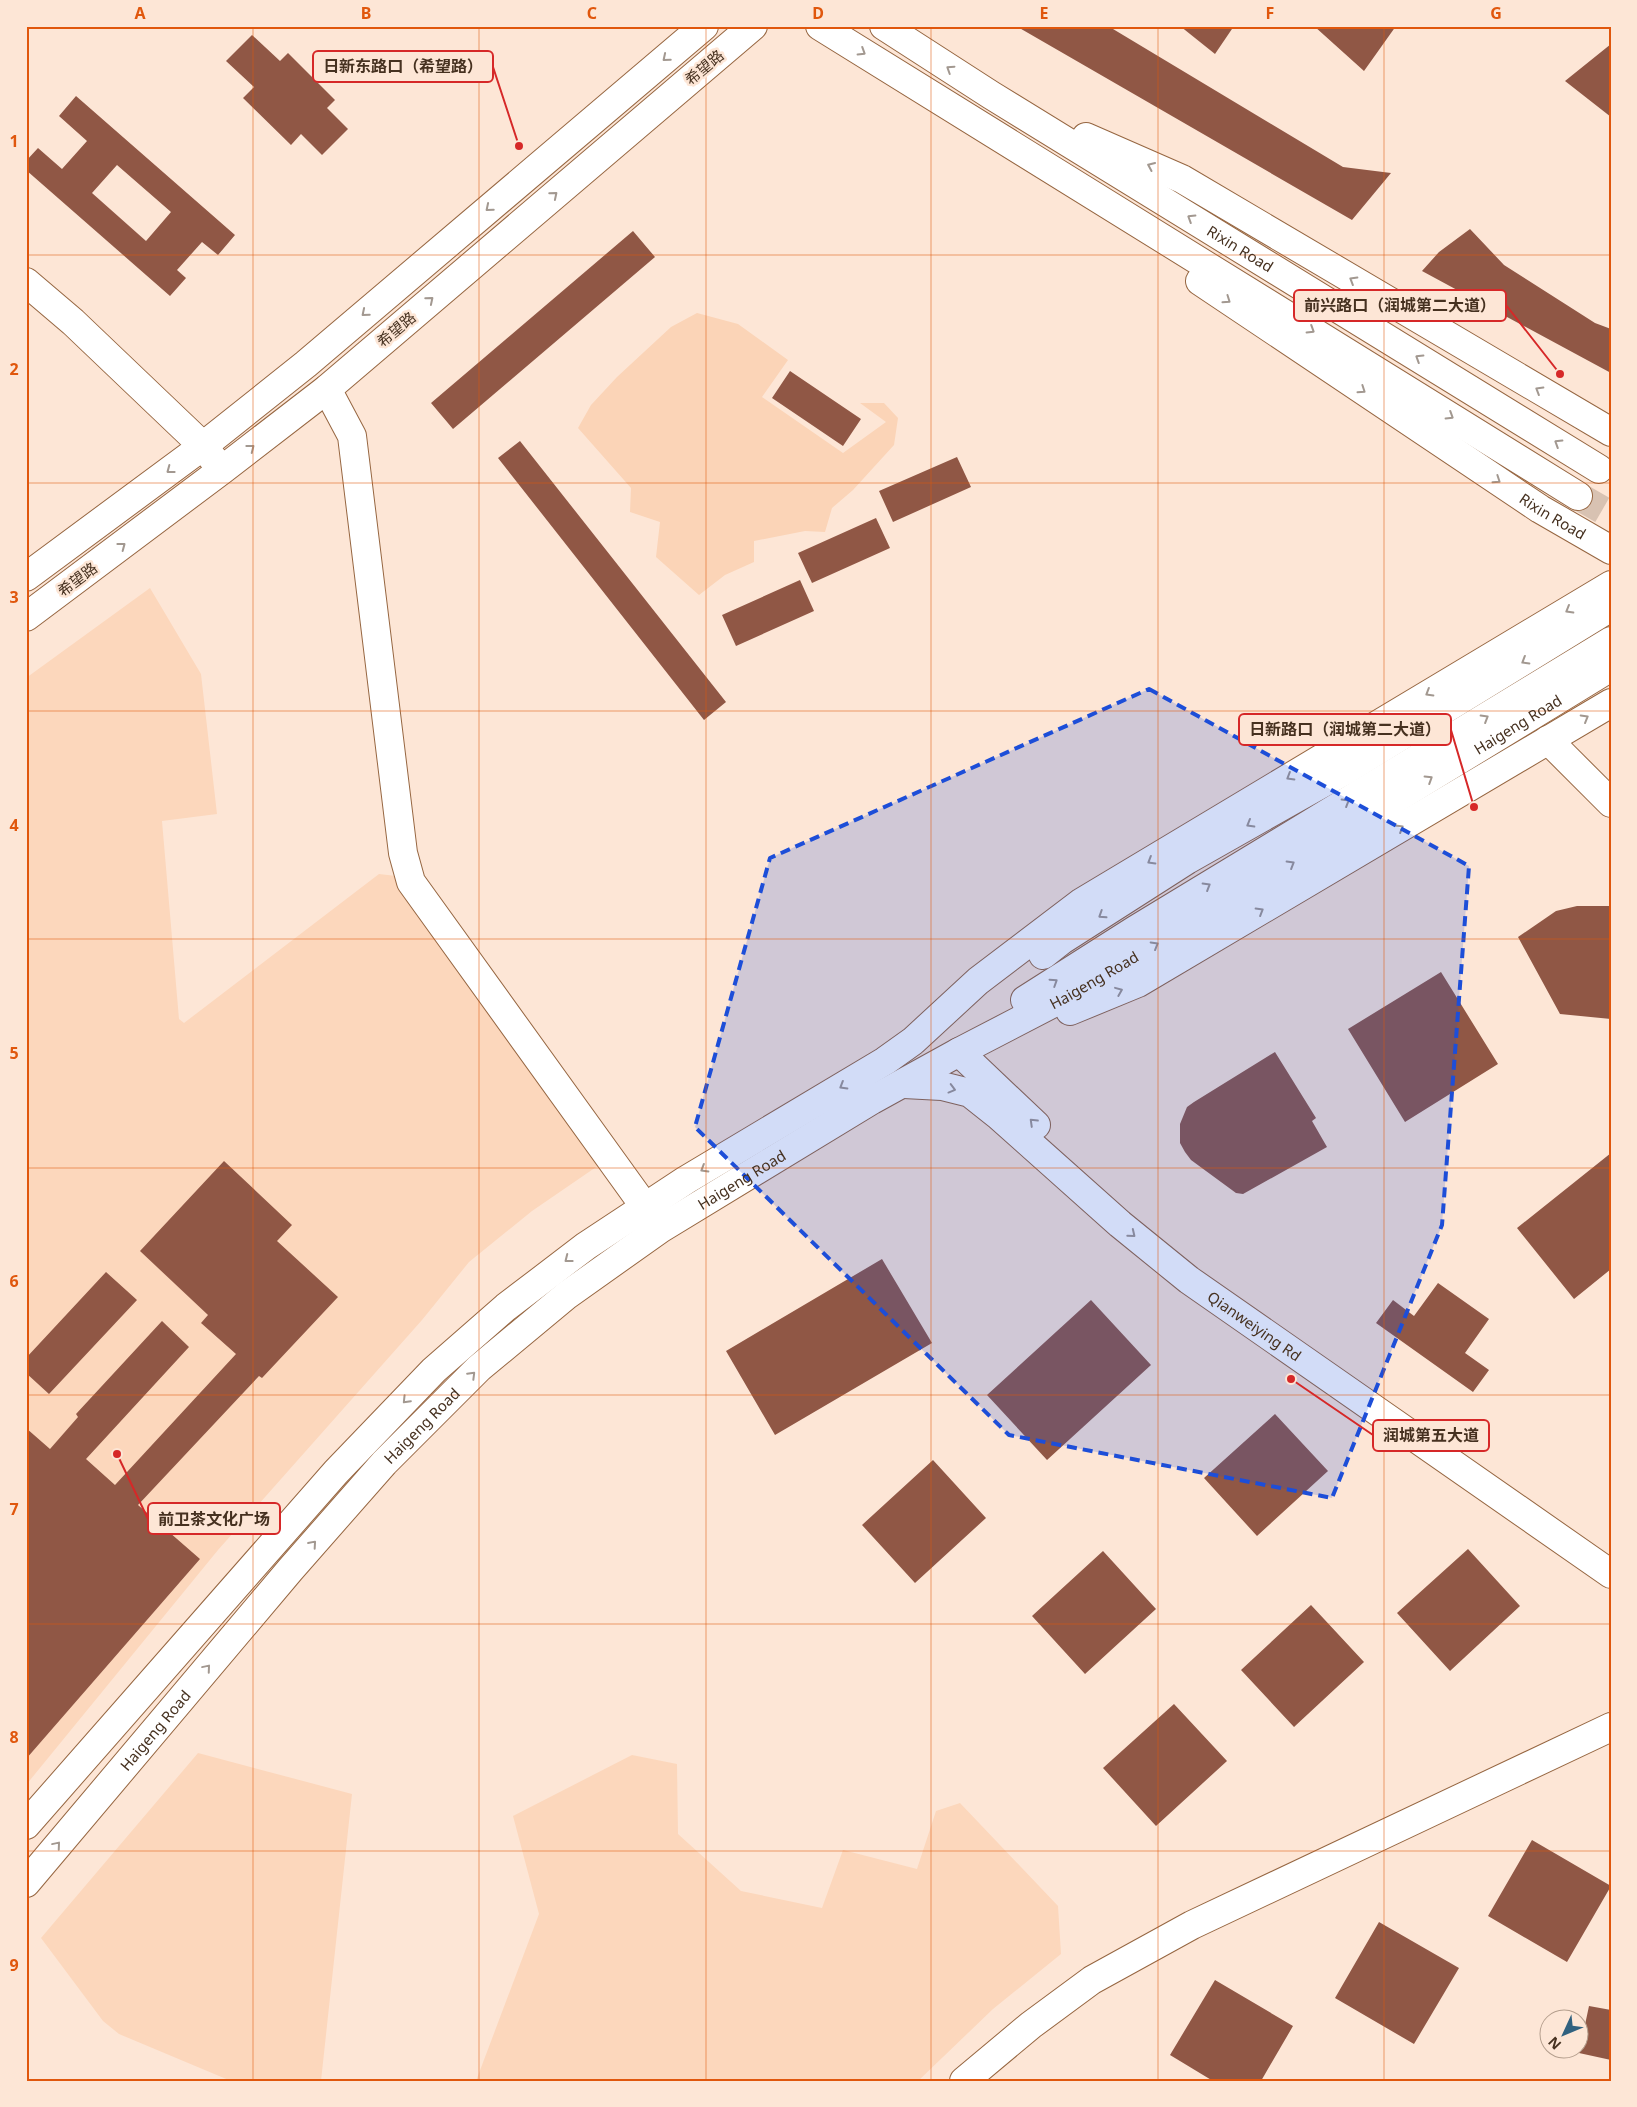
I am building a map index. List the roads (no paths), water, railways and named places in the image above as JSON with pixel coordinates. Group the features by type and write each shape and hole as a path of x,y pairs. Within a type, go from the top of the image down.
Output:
{"main road":[{"name":"希望路","path":"26,577 203,446 306,364 704,26"},
{"name":"希望路","path":"26,617 327,389 753,26"},
{"name":"Rixin Road","path":"820,26 1578,496"},
{"name":"Rixin Road","path":"884,26 991,95 1599,469"},
{"path":"991,95 1182,179 1611,432"},
{"name":"Rixin Road","path":"1002,139 1227,300 1540,509 1611,550"},
{"path":"26,282 73,322 203,446 222,470"},
{"path":"327,389 352,436 403,853 411,882 645,1207"},
{"path":"913,1041 978,981 1082,902 1611,585"},
{"path":"913,1041 1002,987 1062,940 1187,860 1346,770 1611,608"},
{"path":"959,1052 998,1017 1135,930 1611,641"},
{"name":"Haigeng Road","path":"26,1883 277,1585 384,1463 479,1368 567,1295 660,1229 872,1100 1065,997 1219,907 1611,667"},
{"path":"959,1052 1009,1036 1138,983 1611,703"},
{"path":"1548,740 1611,803"},
{"name":"Haigeng Road","path":"26,1825 336,1472 434,1370 506,1307 586,1246 686,1180 885,1061 913,1041"},
{"name":"Qianweiying Rd","path":"959,1052 1062,1151 1197,1264 1611,1556"},
{"name":"Qianweiying Rd","path":"904,1084 942,1086 970,1094 999,1116 1120,1224 1189,1280 1611,1574"},
{"path":"964,2081 1031,2025 1092,1980 1192,1925 1611,1728"}],"tunnel":[{"path":"1578,496 1611,515"}],"place":[{"name":"日新东路口（希望路）","path":"519,146"},
{"name":"前兴路口（润城第二大道）","path":"1560,374"},
{"name":"日新路口（润城第二大道）","path":"1474,807"},
{"name":"润城第五大道","path":"1291,1379"},
{"name":"前卫茶文化广场","path":"117,1454"}]}
